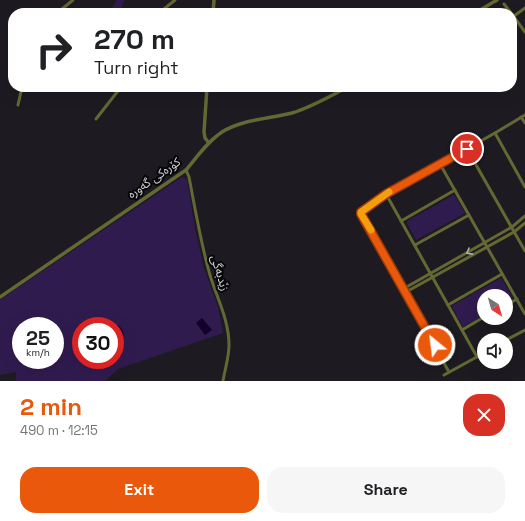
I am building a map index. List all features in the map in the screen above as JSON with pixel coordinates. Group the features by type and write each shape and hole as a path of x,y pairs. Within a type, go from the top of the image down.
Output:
{"street":[{"path":"63,8 73,0"},
{"path":"165,8 175,0"},
{"path":"483,8 497,0"},
{"path":"504,4 507,8"},
{"path":"517,22 525,32"},
{"path":"18,105 21,92"},
{"path":"96,119 117,92"},
{"path":"207,92 204,132 205,138 209,143"},
{"name":"کۆرەکی گەورە","path":"0,297 186,170 209,143 222,132 253,120 285,115 302,109 338,92"},
{"path":"449,372 406,292 361,214 363,209 386,194 523,116 525,123"},
{"path":"495,133 525,187"},
{"path":"467,149 525,251"},
{"path":"440,164 525,314"},
{"name":"زێدبەگی","path":"186,170 189,177 208,270 227,330 228,357 223,381"},
{"path":"401,220 455,190"},
{"path":"386,194 477,356 444,375"},
{"path":"415,245 469,215"},
{"path":"403,289 512,227 525,216"},
{"path":"406,292 514,232 525,224"},
{"path":"448,305 502,274"},
{"path":"513,301 517,299"},
{"path":"462,330 477,321"},
{"path":"513,336 525,330"}],"shaded area":[{"path":"117,0 125,0 122,3 123,5 121,8 112,8"},
{"path":"182,177 187,179 195,229 204,268 218,307 223,333 124,367 124,317 72,317 72,369 118,369 105,381 16,381 16,372 0,375 0,300"},
{"path":"454,195 465,213 416,240 407,221"},
{"path":"501,278 508,289 481,289"},
{"path":"477,292 477,319 463,327 452,307"},
{"path":"202,318 212,330 205,335 196,323"}],"slow traffic":[{"path":"371,230 361,212 363,209 389,192"}],"route":[{"path":"435,345 361,212 363,209 386,194 467,149"}]}
